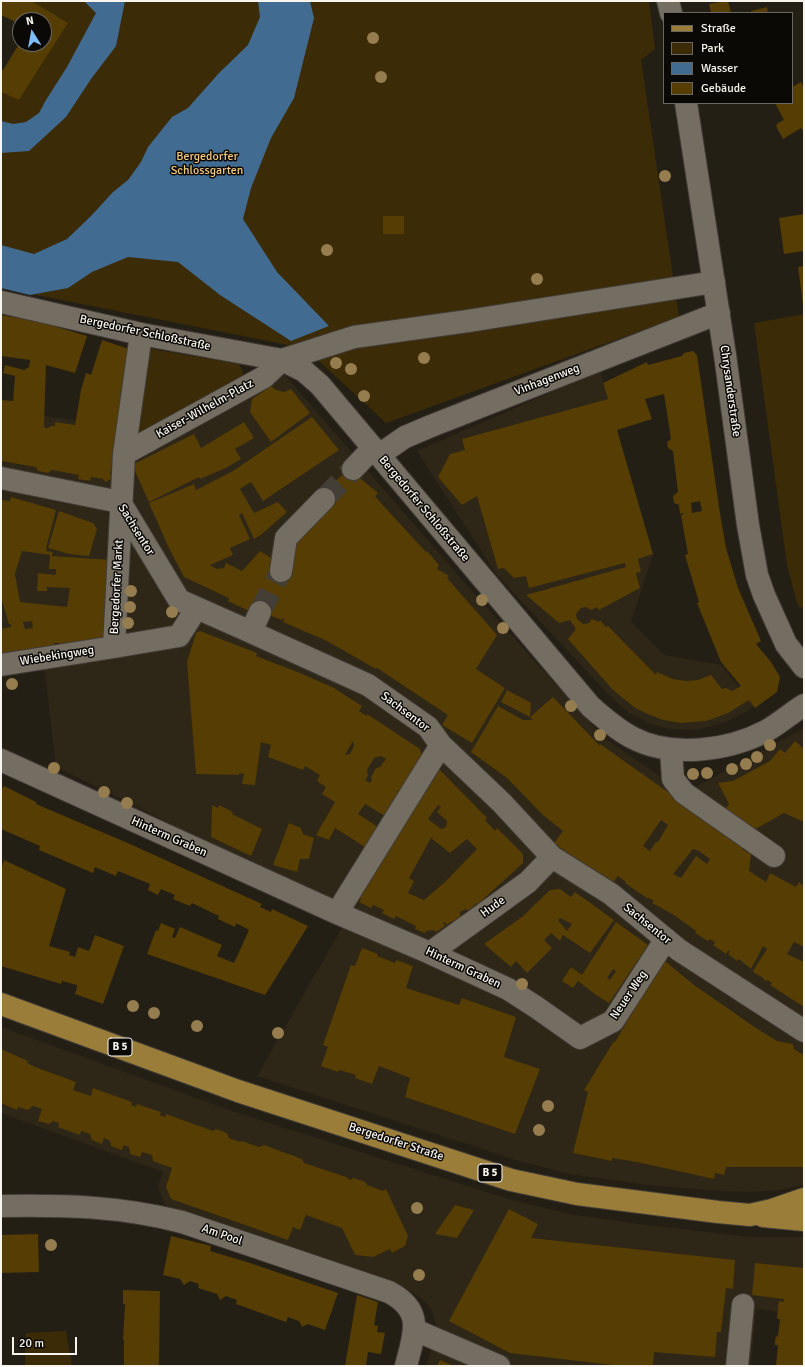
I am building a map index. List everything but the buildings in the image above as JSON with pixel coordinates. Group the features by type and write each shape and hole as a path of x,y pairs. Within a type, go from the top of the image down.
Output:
{"main road":[{"name":"Bergedorfer Straße","path":"1,1004 238,1090 511,1180 577,1194 750,1215 772,1210 804,1199"},
{"name":"B 5","path":"750,1215 804,1220"}],"street":[{"path":"668,1 671,12"},
{"name":"Chrysanderstraße","path":"686,104 719,313 748,525 758,575 764,595 786,644 804,667"},
{"path":"282,360 354,337 468,321 714,282"},
{"name":"Bergedorfer Schloßstraße","path":"1,302 141,334 282,360 304,371 320,385 591,707 623,733 634,739 651,746 671,750 705,749 746,739 766,731 804,706"},
{"name":"Vinhagenweg","path":"353,469 376,452 405,437 719,313"},
{"path":"120,502 124,454 141,334"},
{"name":"Kaiser-Wilhelm-Platz","path":"124,454 264,377 282,360"},
{"name":"Sachsentor","path":"1,478 120,502 179,600 368,686 428,727 441,745 502,803 552,857 611,894 679,950 804,1031"},
{"path":"281,571 286,538 324,499"},
{"name":"Bergedorfer Markt","path":"120,502 114,647 179,636 196,609"},
{"path":"251,632 260,612"},
{"name":"Wiebekingweg","path":"1,665 114,647"},
{"path":"337,913 441,745"},
{"path":"671,750 674,779 684,794 774,856"},
{"name":"Hinterm Graben","path":"13,760 337,913 430,953 508,989 580,1038"},
{"name":"Hude","path":"430,953 528,882 552,857"},
{"name":"Neuer Weg","path":"580,1038 613,1021 666,939"},
{"name":"Am Pool","path":"1,1206 92,1206 152,1215 182,1222 389,1292 400,1298 407,1305 413,1316 415,1330"},
{"path":"737,1366 743,1305"},
{"path":"406,1366 415,1330 499,1366"}],"shaded area":[{"path":"600,371 653,554 631,622 664,655 721,665 754,706 746,712 726,722 697,730 669,729 649,723 629,713 609,695 496,574 417,451"},
{"path":"285,375 471,590 603,737 684,793 804,728 804,1185 779,1190 750,1192 719,1191 647,1185 569,1174 522,1162 257,1076 352,910 263,872 138,807 56,767 43,655 1,661 1,410 126,427 141,453"},
{"path":"1,1027 232,1111 508,1199 570,1214 640,1224 749,1237 804,1237 804,1315 756,1309 751,1366 426,1366 434,1340 436,1327 433,1312 425,1302 415,1294 405,1289 165,1205 158,1186 163,1172 1,1113"}],"green space":[{"name":"Bergedorfer Schlossgarten","path":"32,1 649,1 655,49 641,60 679,317 386,423 319,361 288,345 1,288 1,92 19,100 50,52 52,52 52,48 68,23"},
{"path":"804,314 804,608 799,607 797,603 787,565 754,323"},
{"path":"151,349 239,364 243,373 241,381 137,436 143,353"},
{"path":"66,1331 72,1366 25,1366 26,1333"}],"water":[{"path":"84,1 125,1 116,46 91,79 66,117 29,151 1,153 1,121 13,124 26,122 39,113 67,67 96,13"},
{"path":"258,1 310,1 314,18 294,98 271,138 251,188 243,219 277,272 329,326 291,341 220,295 178,262 128,257 92,272 68,288 30,295 1,288 1,245 34,254 67,239 113,192 128,180 141,162 148,147 172,117 188,108 219,73 248,45 260,17"}],"tunnel":[{"path":"324,499 353,469"},
{"path":"260,612 281,571"}]}
